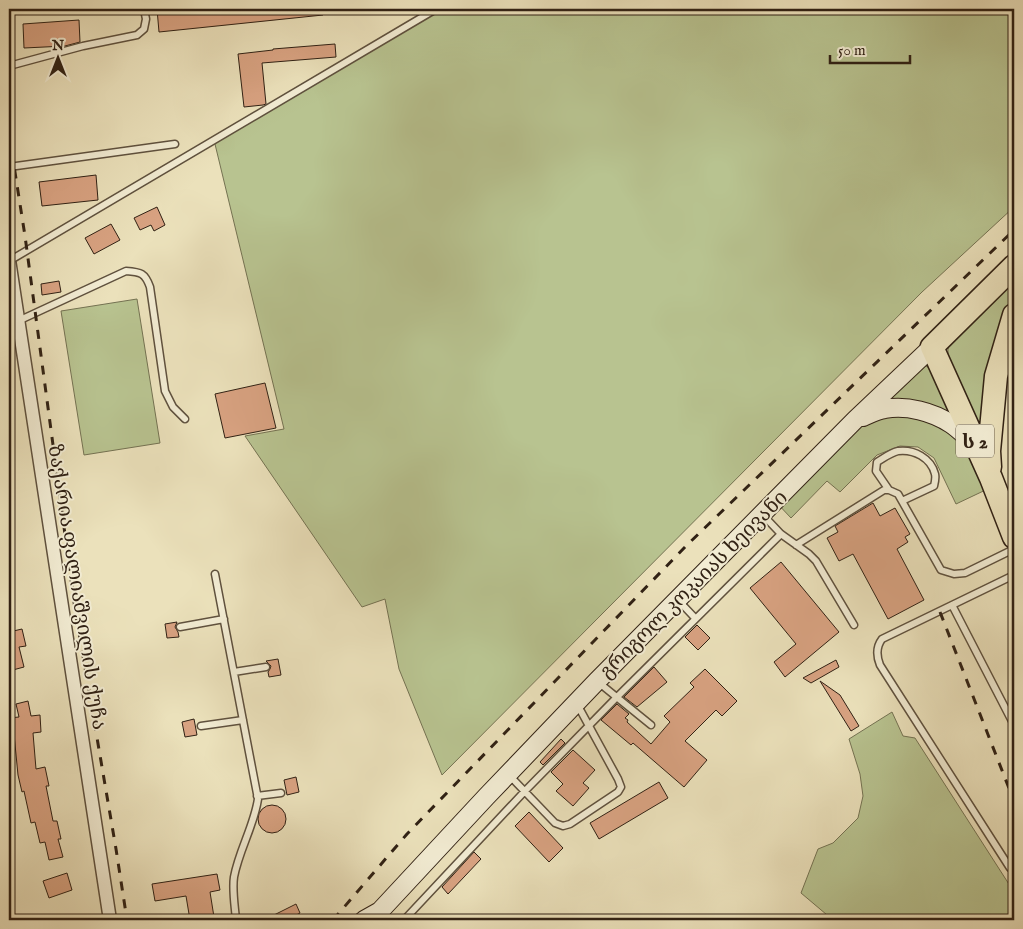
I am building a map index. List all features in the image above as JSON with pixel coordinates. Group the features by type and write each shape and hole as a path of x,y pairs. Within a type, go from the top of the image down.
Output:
{"highway":[{"name":"გრიგოლ კოკაიას ხეივანი","path":"932,347 1014,266"},
{"path":"991,478 989,451 996,376 1014,315"},
{"name":"ს 2","path":"932,347 991,478 1014,537"}],"main road":[{"name":"გრიგოლ კოკაიას ხეივანი","path":"364,920 384,916 508,774 576,702 855,420 932,347"},
{"path":"855,420 884,409 897,408 923,412 936,415 952,425 977,447"}],"street":[{"name":"ზაქარია ფალიაშვილის ქუჩა","path":"9,260 110,920"}],"lane":[{"path":"9,66 83,46 137,35 144,29 146,19 144,9"},
{"path":"9,260 436,9"},
{"path":"9,168 176,144"},
{"path":"18,321 126,271 142,274 146,277 150,287 165,391 173,407 185,419"},
{"path":"889,490 876,472 877,462 892,453 900,451 920,454 930,464 935,474 934,486 902,501"},
{"path":"796,545 884,490 889,490 898,494 941,570 954,574 965,572 1014,550"},
{"path":"762,514 781,534 816,561 854,624"},
{"path":"404,920 524,792 695,618 781,534"},
{"path":"216,574 257,796 256,813 233,880 236,920"},
{"path":"1014,575 882,639 878,645 877,658 1010,868 1014,869"},
{"path":"677,600 695,618"},
{"path":"952,605 1014,722"},
{"path":"180,627 224,619"},
{"path":"234,672 266,667"},
{"path":"597,681 651,725"},
{"path":"508,774 555,823 564,826 570,824 618,792 621,787 618,778 576,702"},
{"path":"201,726 243,720"},
{"path":"257,796 282,793"}],"green space":[{"path":"436,9 1014,9 1014,207 922,292 442,775 399,669 385,599 362,607 245,436 284,429 214,140"},
{"path":"1014,273 1014,293 1009,306 981,428 948,357 948,349 951,339"},
{"path":"137,299 160,443 84,455 61,311"},
{"path":"926,366 929,368 952,417 888,400 920,367"},
{"path":"884,409 952,425 994,486 956,504 934,458 918,447 900,446 877,455 840,492 827,481 791,518 775,501 855,420"},
{"path":"892,712 903,736 915,738 1014,892 1014,905 1010,920 833,920 801,893 818,849 833,843 858,818 863,796 860,774 849,739"}],"building":[{"path":"157,9 323,9 323,15 159,32"},
{"path":"79,20 80,42 65,46 24,48 23,24"},
{"path":"335,44 336,57 262,63 266,104 244,107 238,54"},
{"path":"96,175 98,200 42,206 39,182"},
{"path":"157,207 165,225 154,231 151,225 140,230 134,218"},
{"path":"111,224 120,240 94,254 85,238"},
{"path":"59,281 61,292 42,295 41,284"},
{"path":"265,383 276,428 225,438 215,394"},
{"path":"873,503 880,516 895,508 910,534 905,537 908,542 897,549 924,600 888,619 853,554 839,561 827,538 838,532 835,526"},
{"path":"781,562 839,632 785,677 774,662 796,644 750,588"},
{"path":"177,622 175,627 179,637 167,638 165,624"},
{"path":"697,625 710,638 698,650 685,637"},
{"path":"22,629 26,646 19,647 24,667 9,671 9,632"},
{"path":"278,659 281,675 269,677 268,672 271,666 266,661"},
{"path":"836,660 839,667 811,683 803,678"},
{"path":"654,667 667,682 637,707 624,697"},
{"path":"705,669 737,701 722,716 716,710 685,741 707,760 684,787 633,743 631,745 601,720 617,704 629,714 625,718 628,720 627,722 651,744 670,722 664,716 694,687 690,683"},
{"path":"820,681 840,695 859,726 851,731"},
{"path":"28,701 31,716 40,715 41,732 33,733 36,769 45,767 49,786 46,786 53,821 57,821 61,839 58,839 63,857 49,860 45,842 40,843 35,822 31,823 24,791 22,792 18,775 14,734 9,735 9,718 19,717 16,704"},
{"path":"194,719 197,735 185,737 182,722"},
{"path":"561,739 565,743 543,765 540,762"},
{"path":"573,750 595,770 583,783 589,788 573,806 556,791 563,784 551,772"},
{"path":"296,777 299,792 287,795 284,780"},
{"path":"659,782 668,798 599,839 590,823"},
{"path":"272,805 282,809 286,819 282,829 272,833 262,829 258,819 262,809"},
{"path":"529,812 563,848 549,862 515,826"},
{"path":"474,852 481,859 448,894 442,887"},
{"path":"67,873 72,890 49,898 43,881"},
{"path":"217,874 220,890 210,892 214,917 190,920 186,896 155,901 152,884"},
{"path":"296,904 300,913 287,920 264,920"}],"railway":[{"path":"9,134 25,236 75,609 127,920"},
{"path":"333,920 407,834 687,545 1014,230"},
{"path":"940,612 1014,801"}]}
